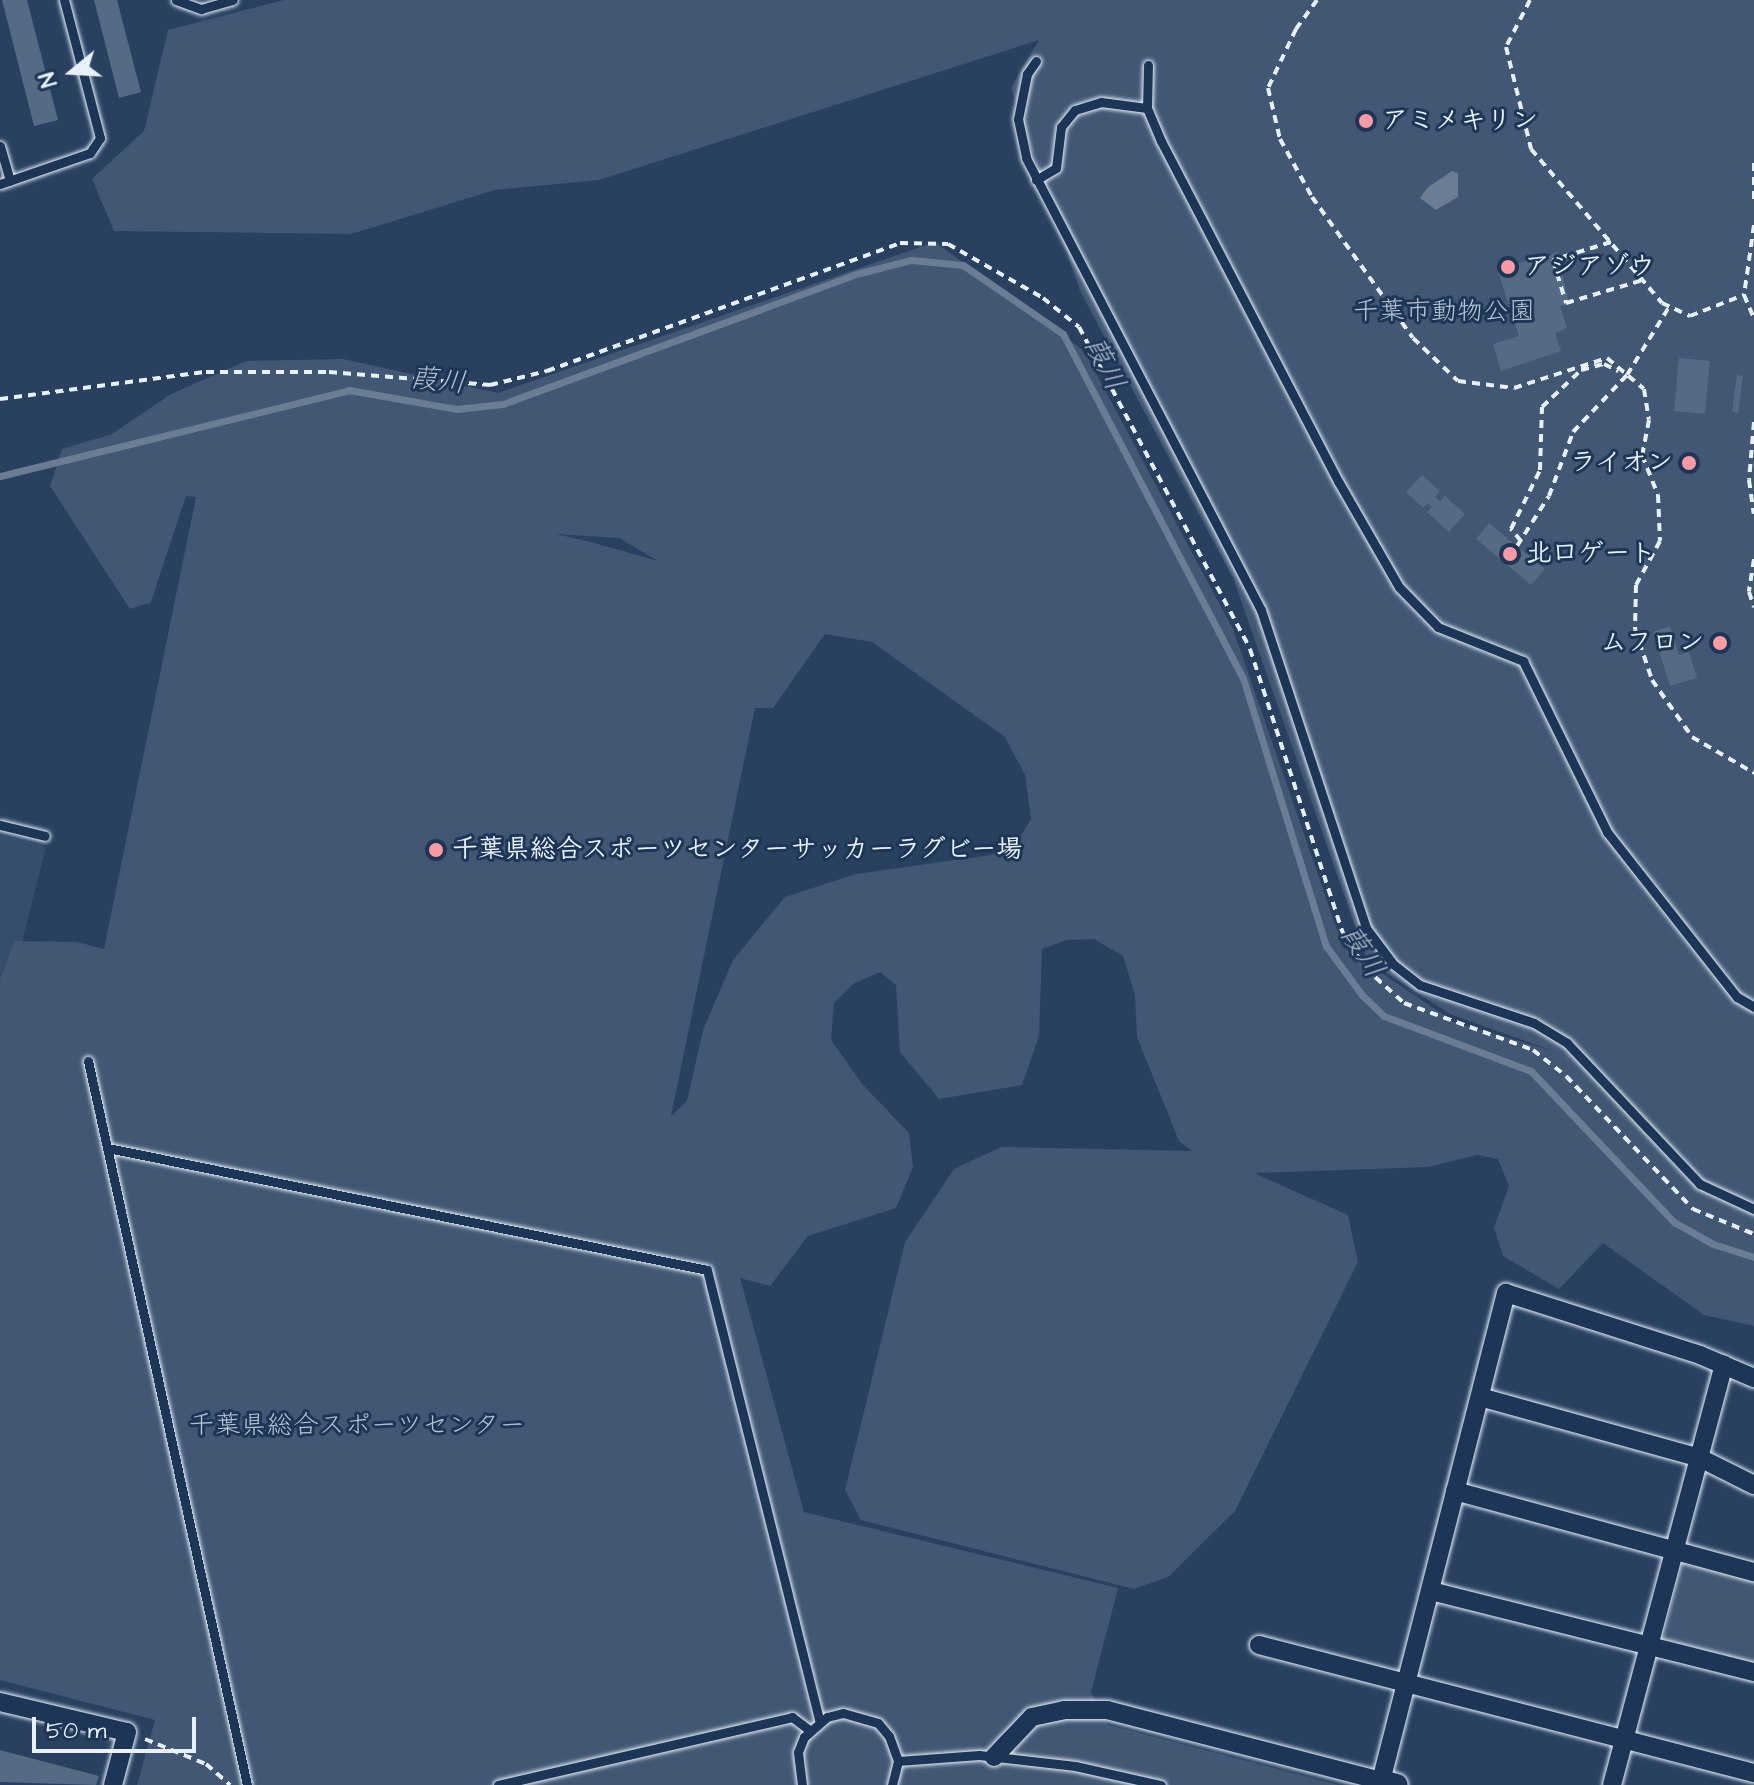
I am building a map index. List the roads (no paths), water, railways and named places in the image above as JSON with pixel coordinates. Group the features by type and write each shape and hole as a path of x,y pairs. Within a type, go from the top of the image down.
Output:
{"street":[{"path":"994,1757 1032,1717 1064,1710 1107,1710 1389,1783 1405,1682 1506,1293 1724,1365 1754,1378"},
{"path":"1612,1785 1724,1365"},
{"path":"1480,1397 1700,1458 1754,1485"},
{"path":"1455,1491 1754,1572"},
{"path":"1431,1591 1754,1672"},
{"path":"1259,1645 1754,1773"},
{"path":"0,1702 127,1732 113,1785"}],"lane":[{"path":"0,146 5,183 90,153 100,138 64,0"},
{"path":"176,0 201,9 233,0"},
{"path":"1036,61 1027,74 1018,119 1036,180 1261,610 1366,928 1393,964 1420,985 1534,1023 1567,1043 1700,1184 1754,1209"},
{"path":"1148,65 1147,108 1338,481 1399,587 1438,627 1523,661 1607,832 1737,997 1754,1007"},
{"path":"1036,180 1056,168 1061,127 1075,110 1101,102 1147,108"},
{"path":"0,825 45,836"},
{"path":"88,1061 247,1785"},
{"path":"108,1148 707,1270 820,1722"},
{"path":"802,1785 798,1752 809,1730 843,1713 878,1723 894,1744 898,1761 892,1785"},
{"path":"498,1785 792,1717 809,1730"},
{"path":"898,1761 994,1757 1075,1766 1161,1785"}],"waterway":[{"name":"葭川","path":"0,476 349,390 457,409 503,404 860,273 911,260 963,265 1063,334 1243,678 1326,946 1362,995 1384,1016 1531,1071 1674,1222 1713,1244 1754,1257"}],"place":[{"name":"アミメキリン","path":"1366,121"},
{"name":"アジアゾウ","path":"1508,267"},
{"name":"ライオン","path":"1689,463"},
{"name":"北口ゲート","path":"1510,554"},
{"name":"ムフロン","path":"1720,643"},
{"name":"千葉県総合スポーツセンターサッカーラグビー場","path":"436,850"}],"park label":[{"name":"千葉市動物公園","path":"1444,312"},
{"name":"千葉県総合スポーツセンター","path":"357,1426"}]}
